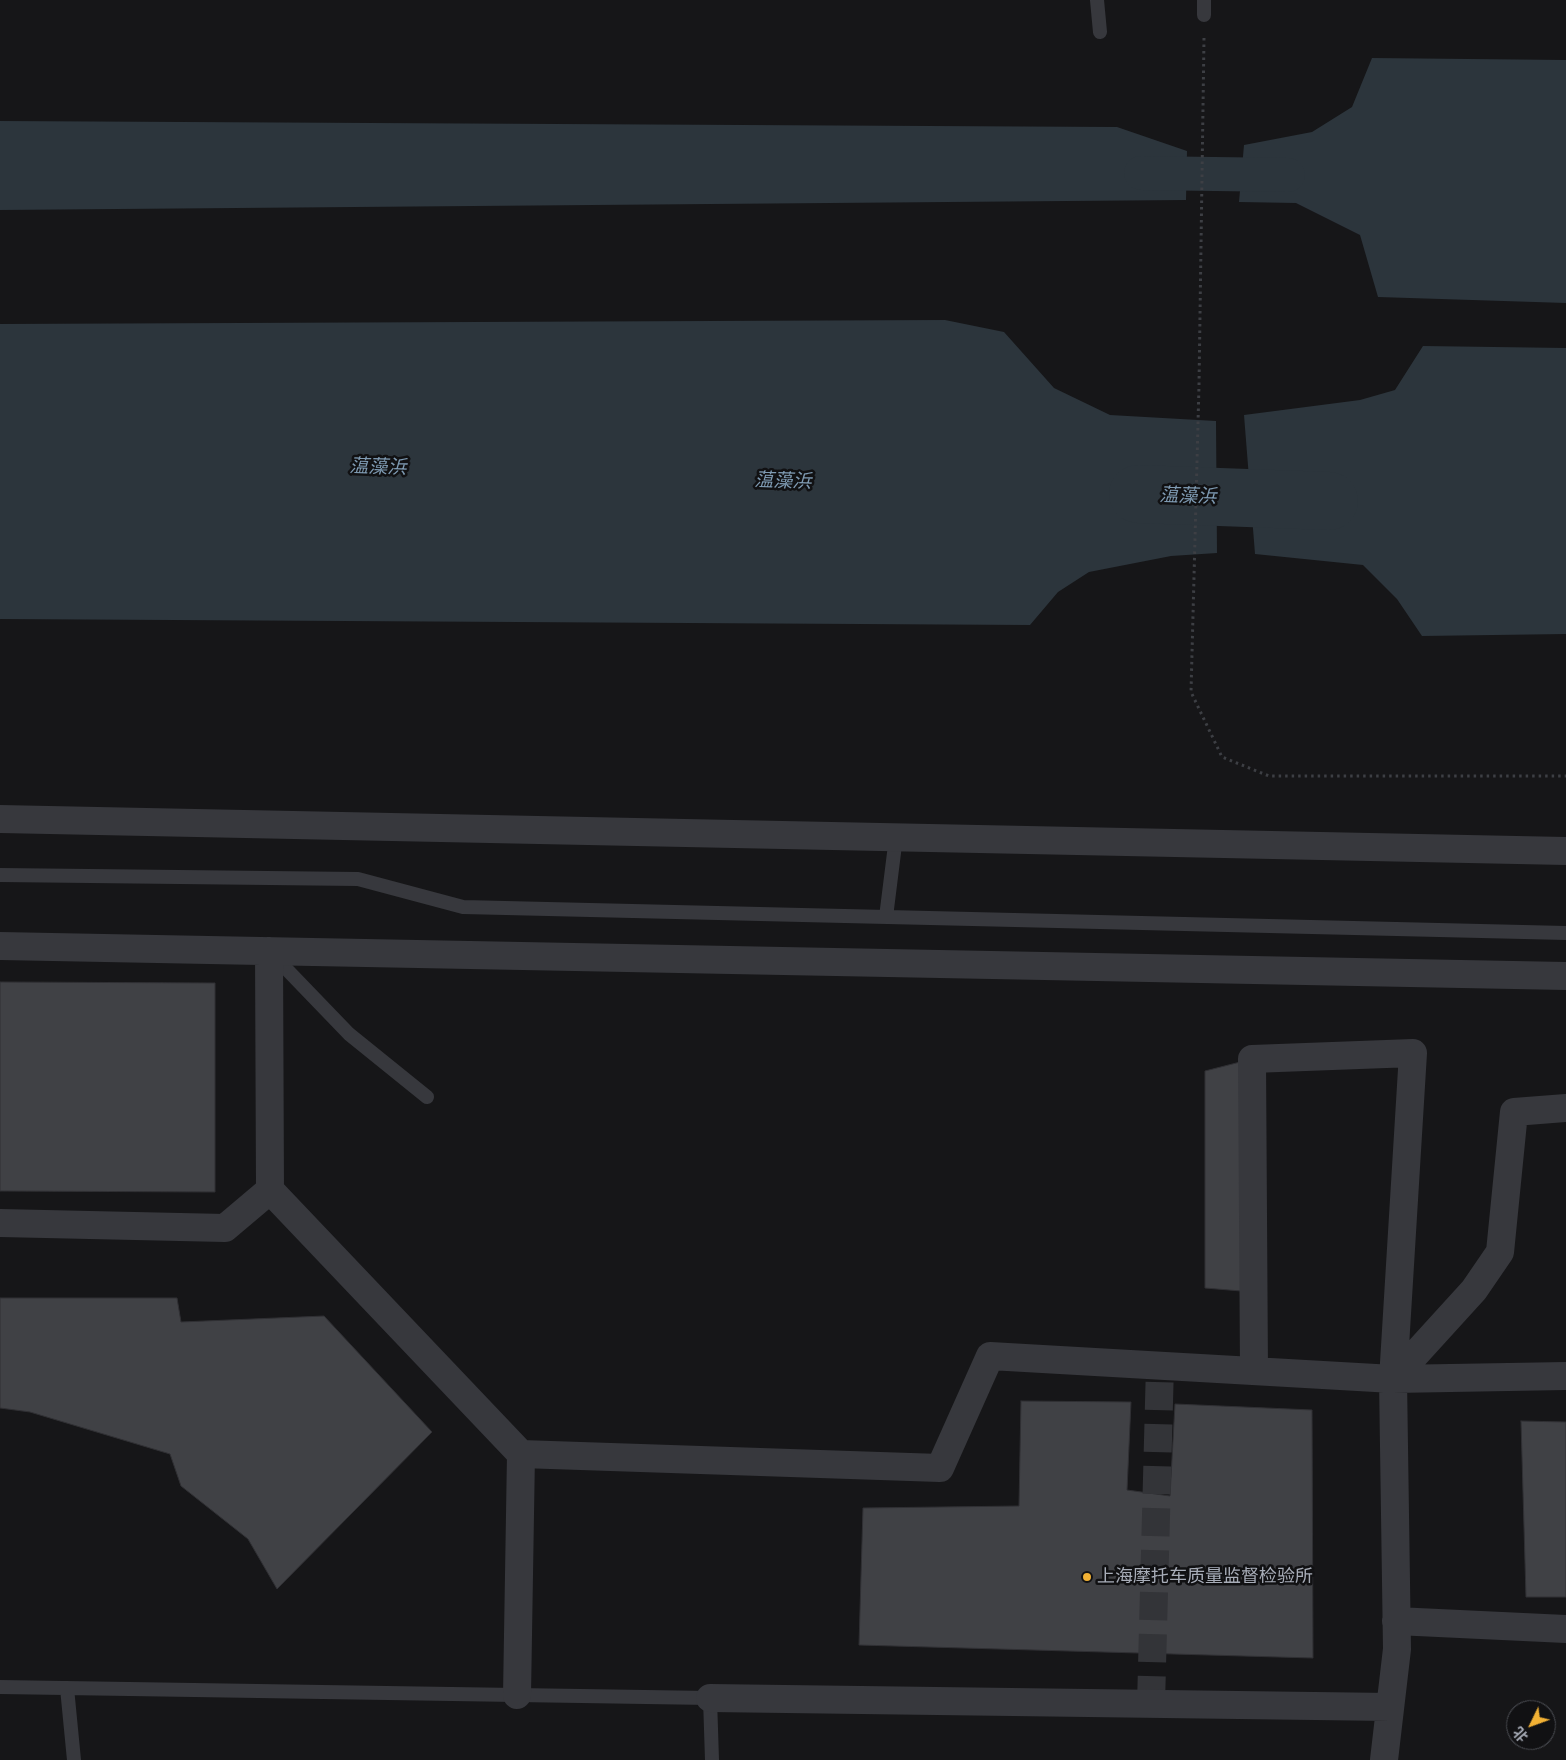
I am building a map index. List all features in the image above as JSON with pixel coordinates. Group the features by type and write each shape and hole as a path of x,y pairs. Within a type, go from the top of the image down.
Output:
{"street":[{"path":"0,818 1566,851"},
{"path":"0,946 1566,976"},
{"path":"269,951 270,1190 520,1454 518,1695"},
{"path":"1254,1371 1252,1059 1413,1053 1393,1379 1397,1649 1384,1760"},
{"path":"1393,1379 1474,1290 1500,1252 1514,1112 1566,1108"},
{"path":"0,1224 225,1228 270,1190"},
{"path":"520,1454 940,1468 990,1356 1393,1379 1566,1376"},
{"path":"1396,1622 1566,1629"},
{"path":"710,1698 1390,1707"}],"lane":[{"path":"1097,0 1100,32"},
{"path":"1204,0 1204,15"},
{"path":"886,917 896,837"},
{"path":"0,875 358,880 462,906 1566,933"},
{"path":"269,951 349,1034 427,1097"},
{"path":"0,1687 710,1698 712,1760"},
{"path":"67,1688 74,1760"}],"path":[{"path":"1204,15 1199,385 1191,692 1222,757 1269,776 1566,776"}],"water":[{"path":"1372,58 1566,60 1566,303 1378,297 1360,235 1296,203 1239,202 1244,145 1312,132 1352,107"},
{"path":"0,121 1117,127 1187,151 1186,200 0,210"},
{"path":"945,320 1004,332 1054,388 1110,415 1216,421 1217,553 1171,556 1089,572 1058,592 1030,625 0,619 0,324"},
{"path":"1423,346 1566,348 1566,634 1422,636 1397,599 1363,565 1255,554 1244,415 1360,400 1395,390"}],"building":[{"path":"0,982 215,983 215,1192 0,1191"},
{"path":"1252,1059 1253,1292 1205,1288 1205,1071"},
{"path":"0,1298 177,1298 181,1322 324,1316 432,1432 277,1589 248,1539 181,1486 170,1454 30,1412 0,1408"},
{"name":"上海摩托车质量监督检验所","path":"1021,1401 1131,1402 1127,1490 1170,1496 1175,1404 1312,1410 1313,1658 859,1645 863,1508 1019,1506"},
{"path":"1521,1421 1566,1422 1566,1597 1526,1597"}],"waterway":[{"path":"1141,173 1288,175"},
{"name":"蕰藻浜","path":"1138,494 1329,501"}],"tunnel":[{"path":"1151,1704 1160,1365"}],"place":[{"name":"上海摩托车质量监督检验所","path":"1087,1577"}]}
